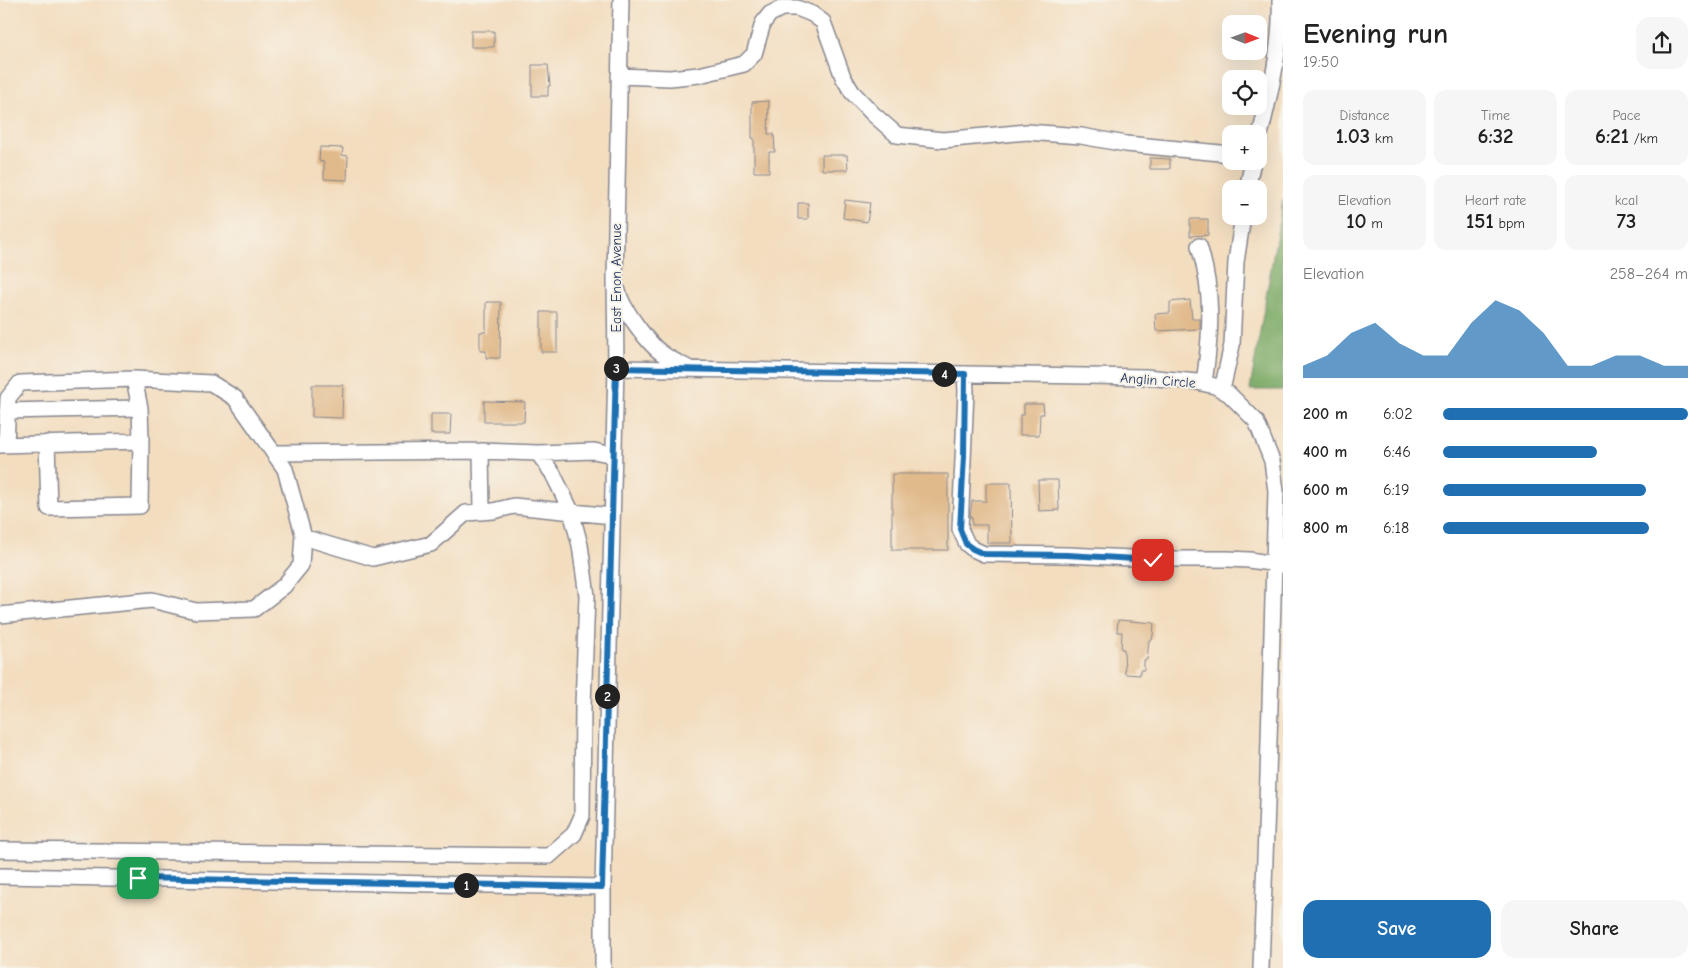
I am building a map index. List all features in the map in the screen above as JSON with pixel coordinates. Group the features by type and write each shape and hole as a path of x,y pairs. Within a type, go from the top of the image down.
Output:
{"street":[{"name":"East Enon Avenue","path":"603,968 602,887 616,368 615,278 621,0"},
{"path":"1262,125 1275,66 1280,0"},
{"path":"619,76 680,77 699,75 744,64 754,54 763,23 770,14 782,8 797,8 812,14 823,22 843,77 852,92 896,135 943,140 1027,132 1081,136 1126,144 1222,153"},
{"path":"1222,390 1232,345 1236,262 1242,225"},
{"path":"1199,246 1207,270 1211,322 1204,383"},
{"path":"615,278 619,298 653,346 663,355 692,370"},
{"name":"Anglin Circle","path":"616,368 1146,377 1204,383 1215,386 1230,394 1256,421 1272,461 1276,491 1278,564 1262,967"},
{"path":"965,374 960,529 966,544 973,549 984,554 1067,555 1153,560 1228,559 1278,564"},
{"path":"48,443 48,508 140,506 140,408 134,379"},
{"path":"0,615 152,600 196,611 254,609 284,586 301,566 303,537 285,469 235,398 211,383 134,379 20,383 8,398 3,445 141,441"},
{"path":"7,411 140,408"},
{"path":"481,451 482,512"},
{"path":"275,454 594,451 613,455"},
{"path":"0,850 549,856 574,834 582,816 587,596 580,545 570,511 553,474 538,452"},
{"path":"303,537 374,558 431,544 466,513 493,512 514,506 612,516"},
{"path":"0,876 602,887"}],"green space":[{"path":"1283,199 1283,390 1250,390 1250,389"}],"building":[{"path":"471,31 494,31 494,47 471,47"},
{"path":"532,65 548,65 550,86 548,86 548,96 532,96"},
{"path":"769,101 768,134 774,134 775,152 769,152 769,172 754,172 752,102"},
{"path":"320,147 343,148 342,155 348,156 347,180 324,179 324,162 319,161"},
{"path":"822,155 847,155 848,170 822,170"},
{"path":"1150,158 1170,159 1170,169 1150,169"},
{"path":"845,200 870,203 867,222 843,218"},
{"path":"798,203 808,203 808,219 798,219"},
{"path":"1190,219 1208,219 1208,235 1190,236"},
{"path":"1190,300 1192,319 1200,319 1200,329 1156,331 1155,314 1170,313 1170,302"},
{"path":"486,302 501,302 500,358 486,358 486,351 480,351 480,332 486,332"},
{"path":"541,312 557,312 557,352 541,352"},
{"path":"312,385 343,385 342,418 312,417"},
{"path":"484,401 525,402 524,422 484,422"},
{"path":"1024,404 1043,404 1044,414 1040,414 1039,435 1020,435 1020,415 1024,415"},
{"path":"431,414 451,414 450,434 431,434"},
{"path":"892,474 948,474 948,550 892,550"},
{"path":"1038,480 1058,480 1059,510 1039,511"},
{"path":"986,483 1011,483 1012,543 987,543 987,525 972,525 972,517 970,517 972,501 986,501"},
{"path":"1118,620 1154,623 1152,640 1149,640 1147,660 1144,660 1144,670 1140,670 1140,675 1125,674 1124,649 1121,649 1122,632 1117,632"}],"route":[{"path":"138,878 602,887 616,368 965,374 964,456 960,529 966,544 984,554 1067,555 1153,560"}]}
